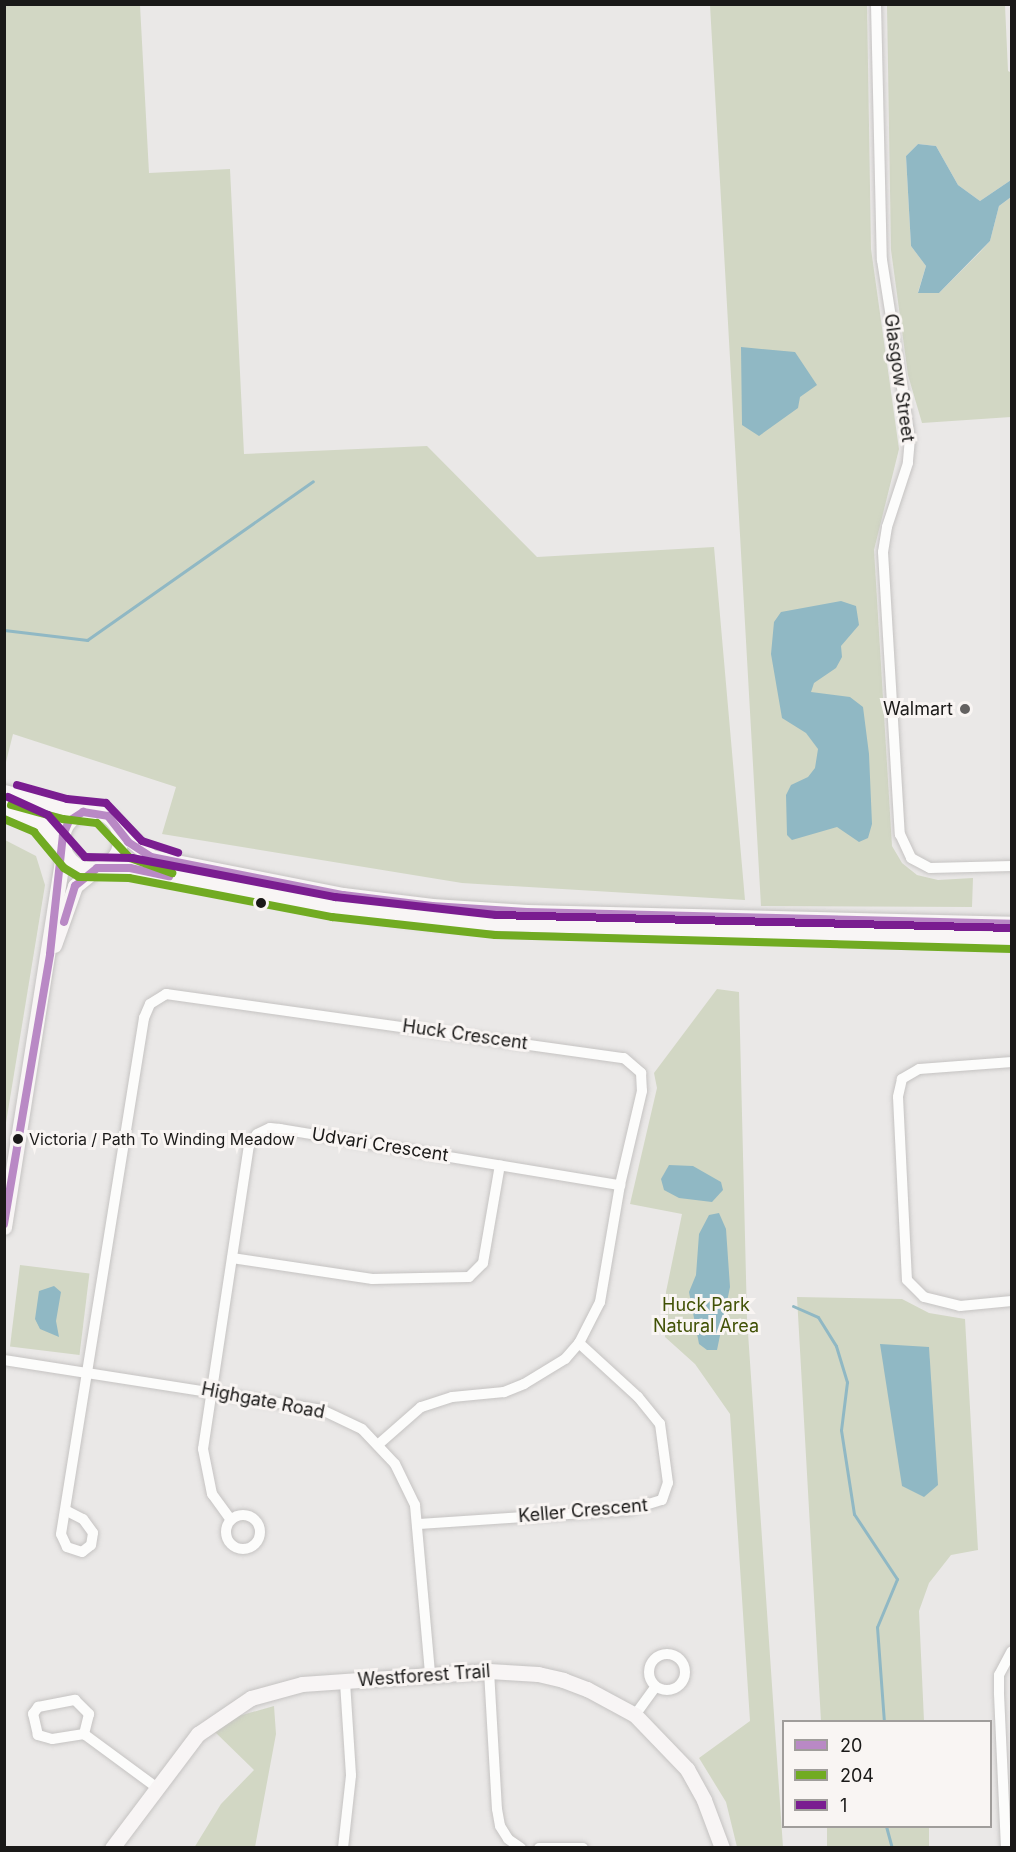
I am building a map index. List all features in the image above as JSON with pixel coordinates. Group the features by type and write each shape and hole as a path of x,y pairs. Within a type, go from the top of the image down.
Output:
{"main road":[{"path":"4,792 83,812 102,813 151,857 343,896 527,912 735,924 782,933 1011,939"},
{"path":"4,807 41,823 76,864 130,868 333,907 437,921 735,924 781,917 1011,924"},
{"path":"4,1227 50,954 66,825 83,812"},
{"path":"50,954 75,886 118,850 118,829"},
{"name":"Westforest Trail","path":"112,1848 156,1786 198,1734 232,1709 277,1689 345,1681 489,1671 538,1674 563,1680 587,1689 635,1715 687,1769 705,1800 722,1848"}],"street":[{"name":"Glasgow Street","path":"876,4 882,260 910,438 908,463 883,552 900,834 911,858 930,868 1011,866"},
{"name":"Huck Crescent","path":"89,1372 144,1018 150,1005 166,994 624,1058 637,1067 644,1084 620,1185 600,1302 579,1343 565,1359 524,1384 504,1392 452,1397 421,1407 380,1443"},
{"path":"1011,1062 919,1069 902,1078 898,1097 907,1280 924,1297 960,1306 1011,1301"},
{"name":"Udvari Crescent","path":"231,1520 212,1494 204,1464 211,1390 249,1146 264,1130 620,1185"},
{"path":"232,1257 372,1279 469,1277 483,1263 500,1165"},
{"name":"Keller Crescent","path":"419,1524 629,1510 662,1500 668,1483 660,1424 638,1397 579,1343"},
{"name":"Highgate Road","path":"4,1360 211,1390 322,1410 346,1419 380,1443 407,1482 419,1524 430,1674"},
{"path":"68,1511 89,1372"},
{"path":"1006,1848 1007,1788 999,1675 1011,1651"},
{"path":"489,1671 500,1826 508,1839 521,1848"},
{"path":"343,1848 351,1775 345,1681"},
{"path":"635,1715 655,1687"},
{"path":"84,1734 89,1714 75,1700 46,1702 33,1714 38,1735 52,1739 84,1734 156,1786"},
{"path":"539,1848 583,1848"}],"green space":[{"path":"5,5 140,5 149,173 230,169 244,454 427,446 537,557 714,547 745,900 462,883 162,834 176,787 13,734 5,766"},
{"path":"710,5 867,5 871,249 899,449 874,550 892,846 902,863 917,875 938,880 973,878 972,907 761,906"},
{"path":"887,5 1005,5 1008,71 1012,73 1011,180 980,201 958,185 936,146 918,144 906,156 911,246 926,266 918,292 939,293 979,253 990,241 999,206 1011,197 1011,417 922,423 908,375 891,250"},
{"path":"5,840 36,856 45,885 5,1129"},
{"name":"Huck Park Natural Area","path":"717,989 739,992 747,1318 783,1847 737,1847 726,1802 699,1758 750,1721 730,1414 695,1364 665,1337 666,1292 682,1214 630,1204 657,1088 654,1073"},
{"path":"20,1265 89,1274 79,1355 10,1346"},
{"path":"797,1297 902,1299 929,1313 965,1319 978,1550 951,1555 929,1583 919,1611 924,1720 821,1720"},
{"path":"274,1706 276,1734 255,1847 194,1848 221,1804 254,1770 215,1732 235,1717"},
{"path":"827,1828 929,1828 929,1847 827,1847"}],"water":[{"path":"918,144 936,146 958,185 980,201 1011,180 1011,197 999,206 990,241 939,293 918,293 926,266 911,246 906,156"},
{"path":"741,347 795,352 817,385 800,397 798,408 759,436 742,425"},
{"path":"841,601 856,606 859,625 841,646 842,657 836,668 814,683 811,692 850,697 863,707 869,754 872,824 868,838 859,842 837,827 792,840 787,835 786,795 791,785 808,777 815,768 818,749 806,733 782,718 771,654 774,622 781,612"},
{"path":"669,1165 693,1166 721,1182 723,1190 712,1202 679,1198 664,1190 661,1179"},
{"path":"719,1213 726,1229 730,1287 717,1350 707,1350 699,1344 689,1292 696,1275 699,1234 709,1215"},
{"path":"54,1286 61,1292 56,1321 59,1337 40,1329 35,1319 39,1291"},
{"path":"880,1344 929,1347 938,1485 924,1497 902,1486"}],"waterway":[{"path":"4,630 87,640 313,481"},
{"path":"793,1306 818,1317 836,1346 847,1382 841,1430 854,1514 897,1579 877,1627 884,1720"},
{"path":"887,1828 892,1848"}],"transit line":[{"name":"1","path":"17,785 67,799 106,803 142,841 178,853"},
{"name":"1","path":"8,797 48,815 85,857 132,858 335,897 496,915 1012,928"},
{"name":"204","path":"11,805 63,819 97,823 130,858 172,873"},
{"name":"20","path":"4,1224 50,954 63,835 69,821 83,812 108,816 128,842 151,857 343,895 432,906 527,912 1012,924"},
{"name":"204","path":"4,819 34,832 64,868 79,877 129,878 332,917 495,935 1012,949"},
{"name":"20","path":"64,922 75,886 97,868 130,868 169,876"}],"place":[{"name":"Walmart","path":"965,709"},
{"name":"Victoria / Path To Winding Meadow","path":"18,1139"}]}
